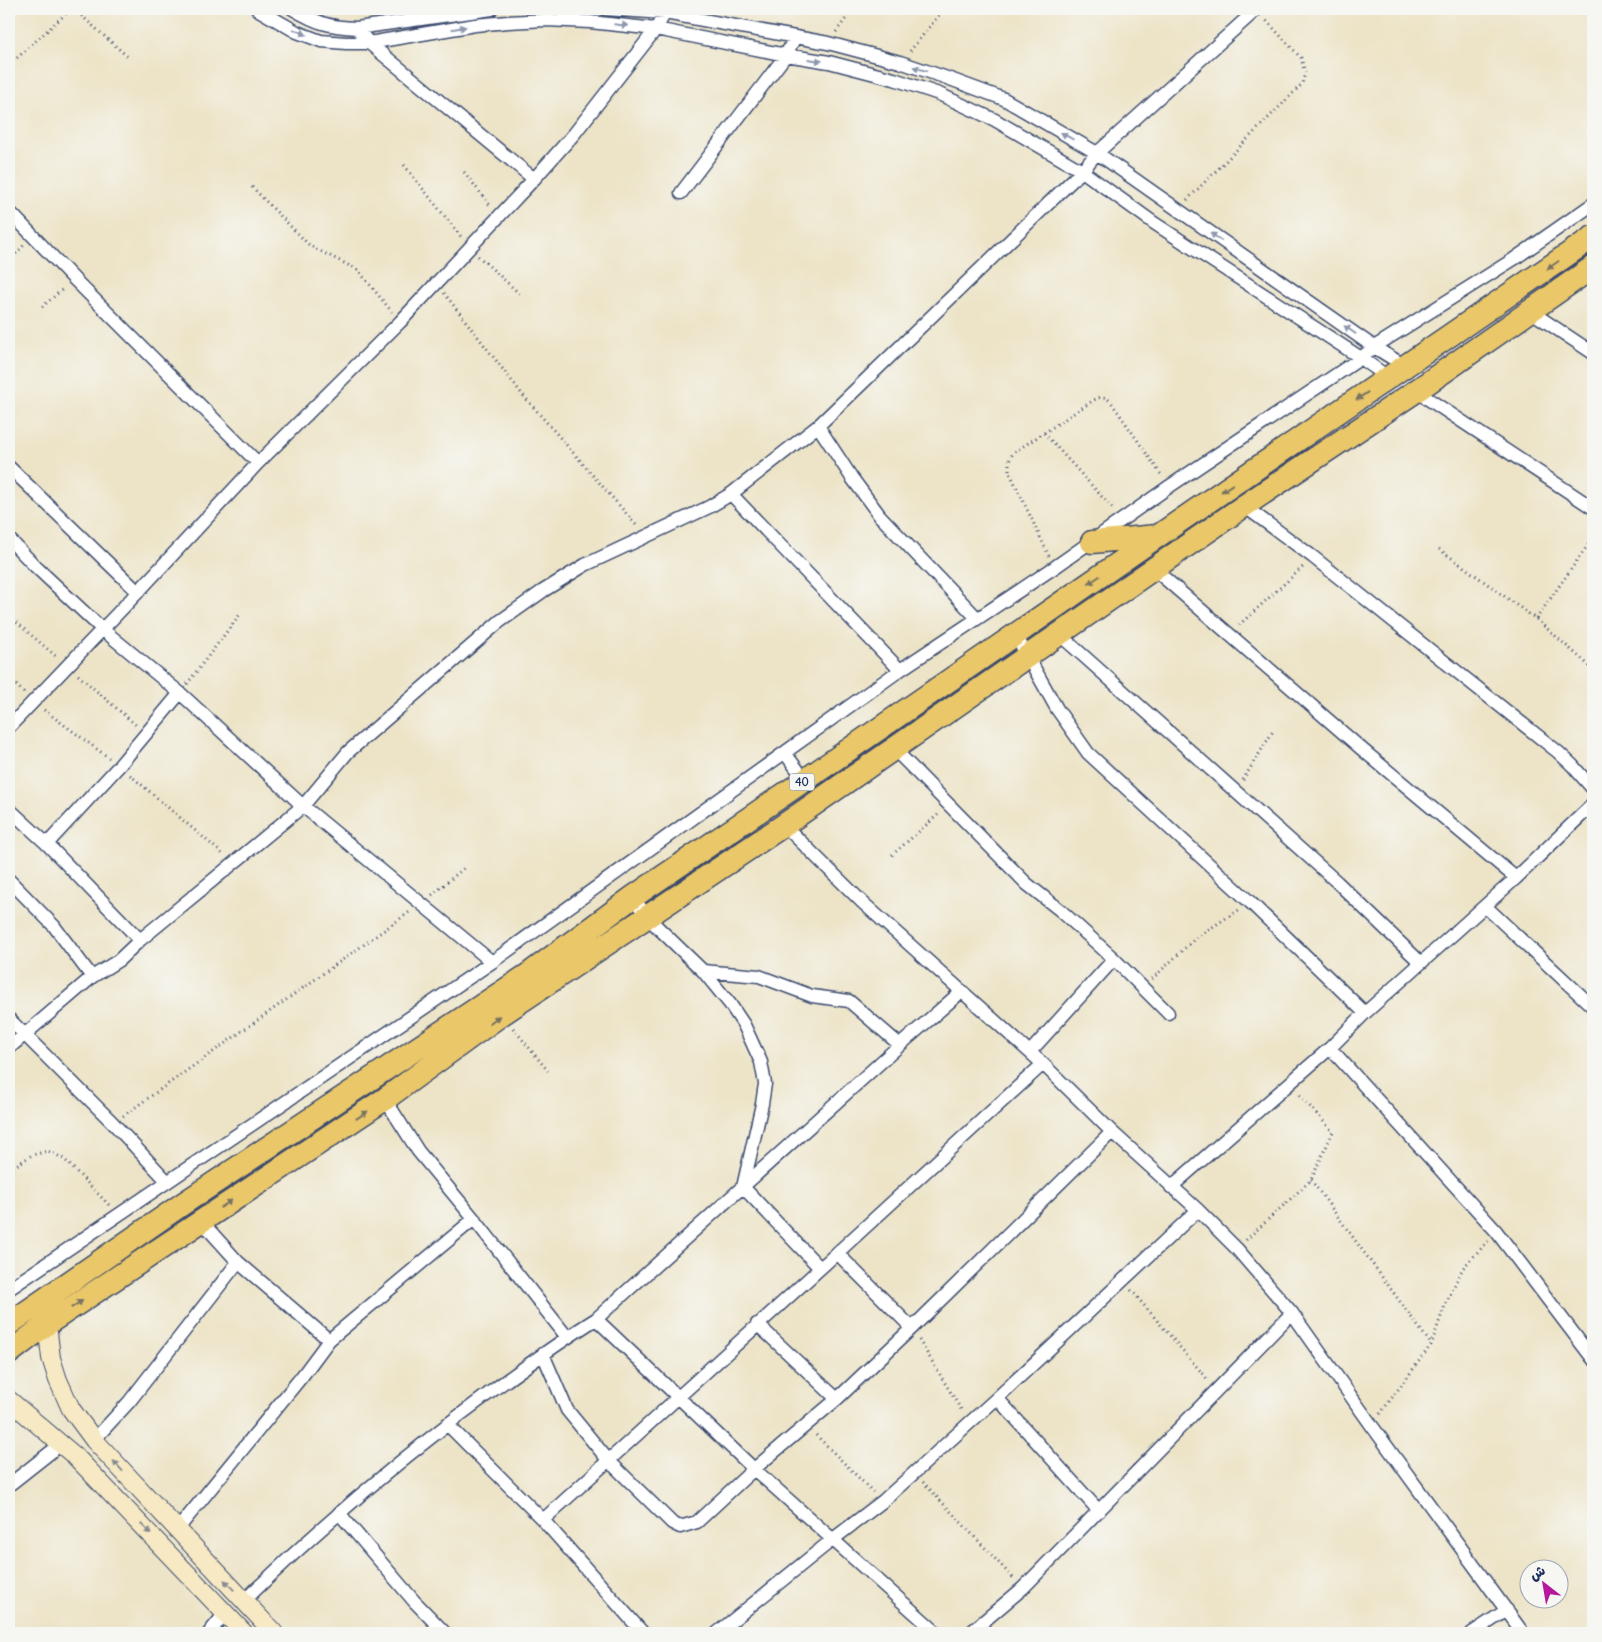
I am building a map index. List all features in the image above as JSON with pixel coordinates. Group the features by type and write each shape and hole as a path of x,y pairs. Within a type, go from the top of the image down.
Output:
{"highway":[{"name":"40","path":"9,1324 184,1203 526,976 633,896 805,780 1593,237"},
{"name":"40","path":"9,1353 48,1324 385,1099 502,1014 784,825 1244,506 1416,391 1593,267"},
{"path":"1092,542 1158,536"}],"main road":[{"path":"48,1324 51,1358 58,1380 71,1409 94,1440 274,1633"},
{"path":"9,1400 76,1457 244,1633"}],"street":[{"path":"257,9 297,32 321,41 369,43 475,25 546,20 590,22 656,29 829,62 894,78 939,94 995,120 1082,171 1154,223 1361,358 1397,372"},
{"path":"293,9 313,21 336,27 357,28 492,9"},
{"path":"604,9 666,11 828,43 900,62 1004,100 1097,153 1374,347 1397,372"},
{"path":"9,1048 92,977 119,960 140,940 302,806 348,752 499,622 543,591 585,565 709,507 731,494 818,426 1082,171 1097,153 1257,9"},
{"path":"9,727 258,463 400,322 534,179 574,134 656,29 666,11"},
{"path":"357,28 369,43 534,179"},
{"path":"681,193 786,55 795,37"},
{"path":"9,1289 492,962 900,670 1092,542 1170,486 1361,358 1374,347 1514,259 1593,204"},
{"path":"9,211 74,279 258,463"},
{"path":"1530,311 1593,353"},
{"path":"1416,391 1593,508"},
{"path":"818,426 852,478 880,516 977,618"},
{"path":"9,467 138,592"},
{"path":"731,494 900,670"},
{"path":"1244,506 1313,557 1558,752 1593,789"},
{"path":"9,539 102,629 180,693 302,806 492,962"},
{"path":"1154,569 1364,751 1516,878"},
{"path":"1015,634 1058,709 1088,753 1251,903 1366,1013"},
{"path":"1059,634 1337,882 1421,963"},
{"path":"47,844 119,766 180,693"},
{"path":"893,748 1028,884 1114,959 1168,1013"},
{"path":"785,753 805,780"},
{"path":"1171,1186 1330,1048 1366,1013 1516,878 1593,804"},
{"path":"9,809 47,844 140,940"},
{"path":"784,825 862,902 1030,1052 1237,1249 1292,1313 1523,1633"},
{"path":"9,880 54,926 92,977"},
{"path":"633,896 647,917 703,971 730,1004 744,1025 761,1062 766,1084 743,1187"},
{"path":"1485,906 1593,1007"},
{"path":"1030,1052 1114,959"},
{"path":"703,971 759,976 812,996 849,1001 900,1045"},
{"path":"244,1601 288,1558 339,1513 447,1424 566,1337 596,1319 962,991"},
{"path":"9,1019 113,1123 167,1181"},
{"path":"1330,1048 1496,1231 1593,1359"},
{"path":"543,1520 1042,1064"},
{"path":"385,1099 418,1152 474,1219 566,1337"},
{"path":"543,1354 566,1410 608,1460 672,1523 680,1527 697,1522 754,1469 837,1399 1112,1132"},
{"path":"743,1187 820,1268"},
{"path":"717,1633 883,1501 997,1398 1198,1210"},
{"path":"176,1530 303,1376 329,1340 474,1219"},
{"path":"202,1221 238,1262 329,1340"},
{"path":"837,1253 912,1328"},
{"path":"94,1440 129,1402 238,1262"},
{"path":"970,1633 1023,1588 1292,1313"},
{"path":"596,1319 754,1469 937,1633"},
{"path":"757,1324 837,1399"},
{"path":"997,1398 1099,1511"},
{"path":"447,1424 543,1520 643,1633"},
{"path":"9,1485 60,1444"},
{"path":"339,1513 438,1631"},
{"path":"1472,1633 1507,1610"},
{"path":"209,1633 226,1612"}],"path":[{"path":"17,58 72,9 129,58"},
{"path":"828,43 853,9"},
{"path":"900,62 944,9"},
{"path":"1177,210 1302,84 1305,73 1301,58 1257,9"},
{"path":"404,165 470,248 522,296"},
{"path":"464,172 498,216"},
{"path":"252,187 310,246 358,270 400,322"},
{"path":"9,260 32,236"},
{"path":"42,307 74,279"},
{"path":"436,283 522,394 646,537"},
{"path":"1055,567 1009,471 1009,461 1014,453 1094,400 1106,397 1112,402 1170,486"},
{"path":"1044,433 1124,519"},
{"path":"1536,619 1593,538"},
{"path":"1439,549 1536,619 1593,669"},
{"path":"1229,634 1313,557"},
{"path":"180,693 241,613"},
{"path":"9,678 33,702 119,766 234,864"},
{"path":"1235,792 1273,731"},
{"path":"892,855 949,804"},
{"path":"113,1123 421,904 464,868"},
{"path":"1143,988 1198,936 1251,903"},
{"path":"502,1014 548,1070"},
{"path":"1237,1249 1311,1180 1333,1132 1289,1084"},
{"path":"9,1170 32,1156 48,1151 64,1159 119,1214"},
{"path":"1311,1180 1432,1344"},
{"path":"1372,1426 1432,1344 1444,1305 1463,1268 1496,1231"},
{"path":"1123,1280 1217,1390"},
{"path":"912,1328 969,1422"},
{"path":"806,1426 883,1501"},
{"path":"914,1473 1023,1588"}]}
